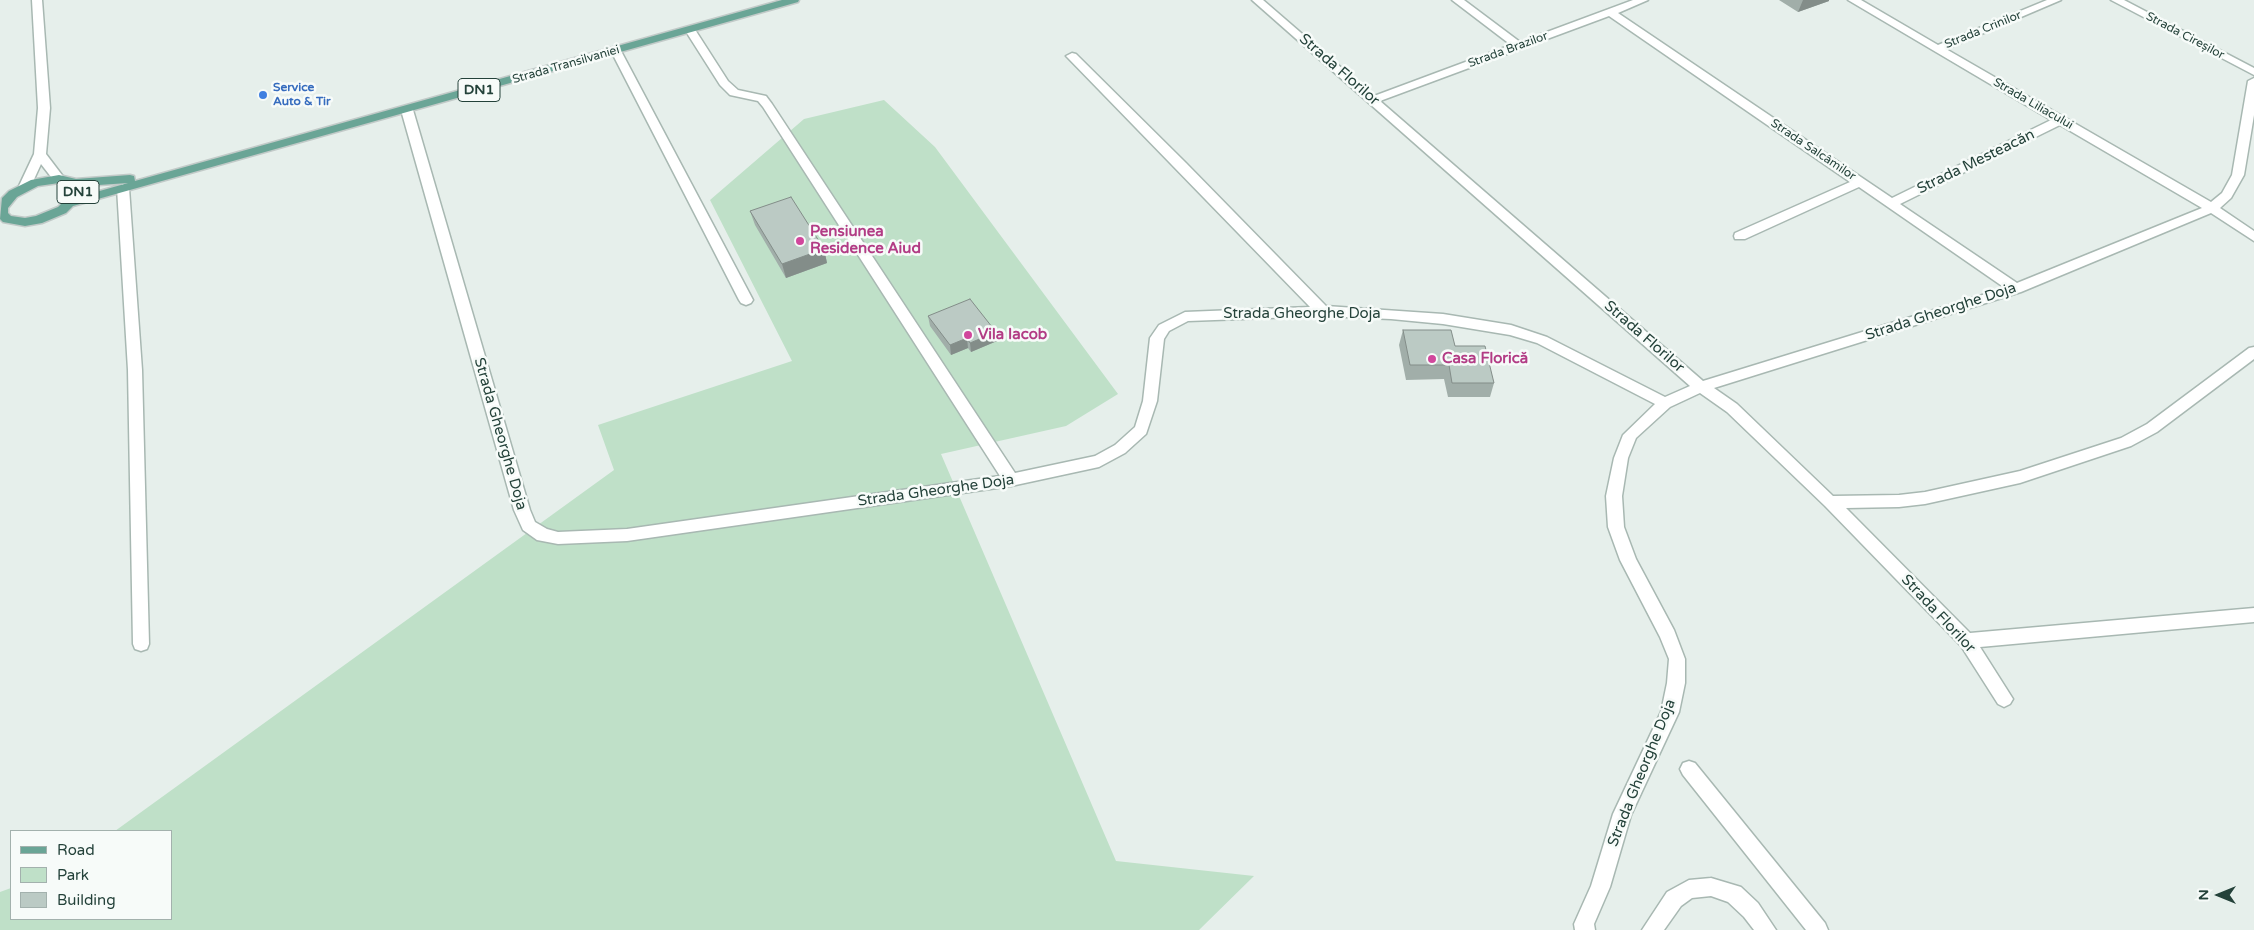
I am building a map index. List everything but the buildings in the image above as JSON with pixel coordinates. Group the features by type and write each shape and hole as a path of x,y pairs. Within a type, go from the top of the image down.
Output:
{"main road":[{"name":"Strada Transilvaniei","path":"164,176 75,183 59,179 35,183 3,202 3,220 25,222 38,220 56,213 70,203 616,51 781,2 794,0"},
{"name":"DN1","path":"70,203 78,192 75,183"}],"street":[{"path":"24,188 40,154 44,108 37,0"},
{"name":"Strada Florilor","path":"1257,0 1701,387 1732,408 1830,502 1967,641 2004,699"},
{"path":"1457,0 1519,46"},
{"name":"Strada Brazilor","path":"1373,100 1643,0"},
{"name":"Strada Liliacului","path":"1853,0 2212,208"},
{"name":"Strada Crinilor","path":"1938,49 2056,0"},
{"name":"Strada Cireșilor","path":"2116,0 2254,72"},
{"name":"Strada Salcâmilor","path":"1610,12 2016,289"},
{"path":"690,30 724,83 734,93 762,98 768,106 1011,480"},
{"path":"616,51 746,300"},
{"path":"1072,56 1182,166 1322,311"},
{"name":"Strada Gheorghe Doja","path":"1585,930 1584,924 1600,887 1622,814 1670,712 1676,682 1677,660 1668,635 1628,560 1616,527 1614,496 1621,458 1630,435 1665,403 1701,387 2016,289 2212,208 2227,195 2238,175 2254,81"},
{"name":"Strada Gheorghe Doja","path":"407,110 522,510 528,526 543,535 558,538 626,535 1011,480 1099,461 1120,449 1141,430 1150,401 1157,338 1164,328 1173,322 1185,318 1204,315 1322,311 1444,319 1511,330 1542,340 1665,403"},
{"name":"Strada Mesteacăn","path":"1892,203 2060,120"},
{"path":"40,154 59,179"},
{"path":"1740,236 1860,182"},
{"path":"123,188 135,370 141,644"},
{"path":"2212,208 2254,237"},
{"path":"1830,502 1899,501 1925,498 2020,477 2095,453 2126,442 2152,428 2254,352"},
{"path":"1967,641 2254,615"},
{"path":"1689,769 1818,930"},
{"path":"1652,930 1674,899 1689,889 1711,887 1734,894 1751,910 1766,930"}],"green space":[{"path":"884,100 935,147 1118,394 1066,426 941,454 1116,861 1254,876 1199,930 0,930 0,892 10,888 10,920 172,920 172,830 116,830 614,470 598,425 792,361 710,200 804,119"}],"place":[{"name":"Service Auto & Tir","path":"263,95"},
{"name":"Pensiunea Residence Aiud","path":"800,241"},
{"name":"Vila Iacob","path":"968,335"},
{"name":"Casa Florică","path":"1432,359"}]}
